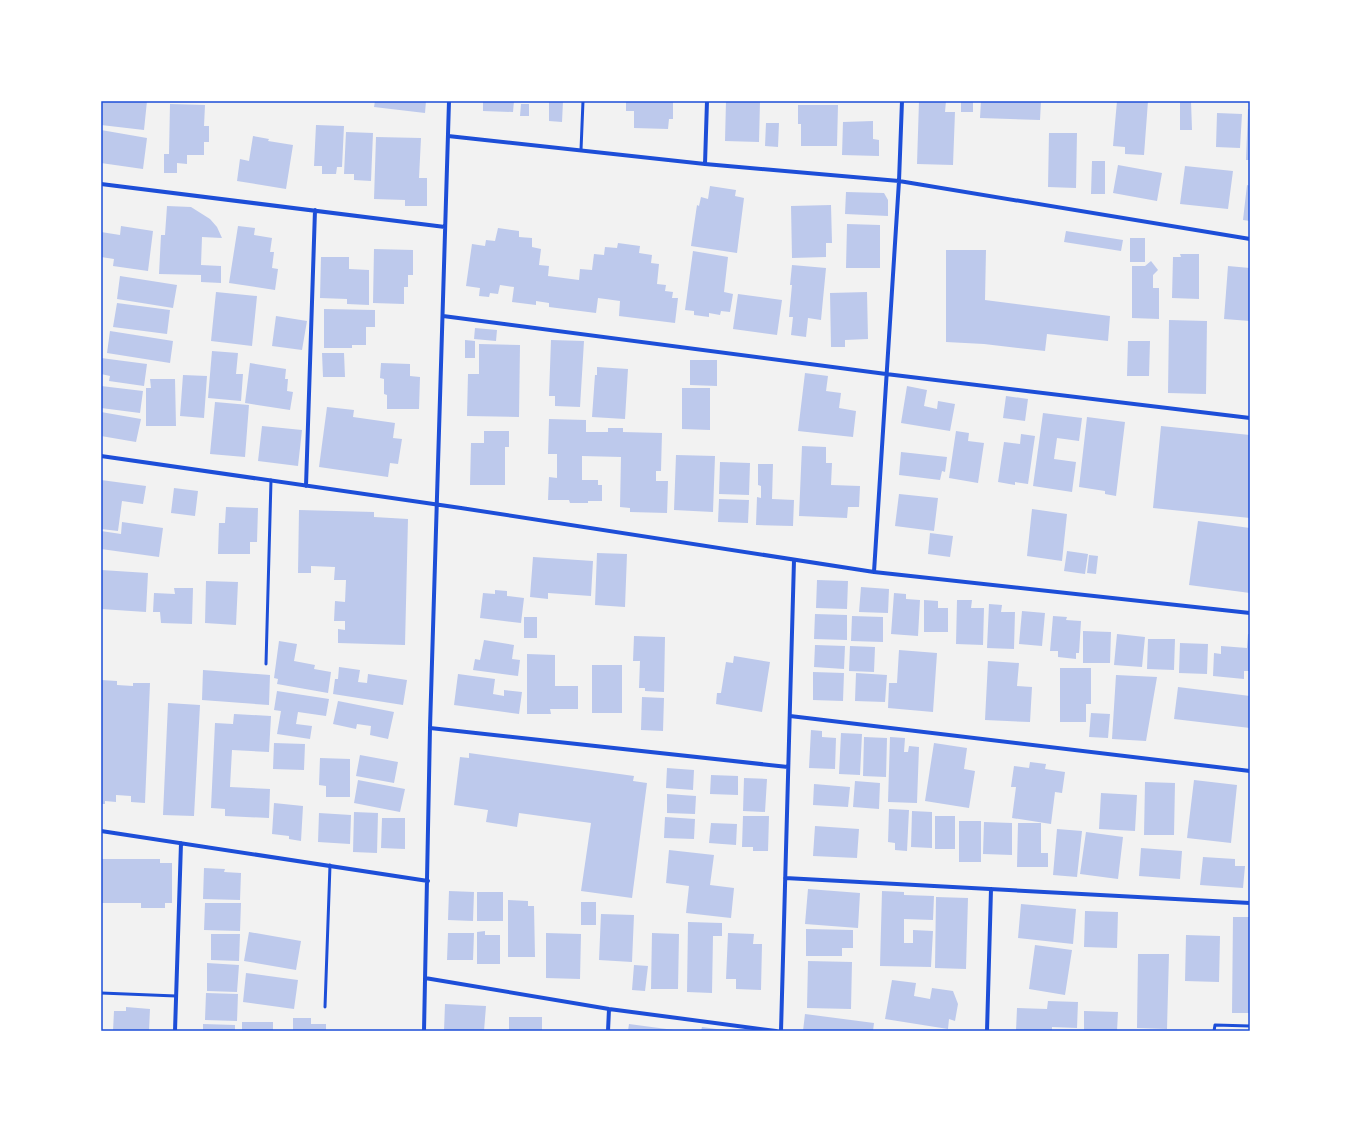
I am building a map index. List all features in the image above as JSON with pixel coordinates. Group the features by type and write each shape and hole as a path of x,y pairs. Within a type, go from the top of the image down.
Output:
{"street":[{"path":"424,1031 436,504 449,101"},
{"path":"705,164 707,101"},
{"path":"874,572 899,181 902,101"},
{"path":"448,136 705,164 899,181 1250,239"},
{"path":"101,184 445,227"},
{"path":"306,486 315,210"},
{"path":"443,316 886,374 1250,418"},
{"path":"101,456 436,504 874,572 1250,613"},
{"path":"781,1031 794,560"},
{"path":"790,716 1250,771"},
{"path":"430,728 788,767"},
{"path":"101,830 428,881"},
{"path":"175,1031 181,843"},
{"path":"785,878 1250,903"},
{"path":"987,1031 991,889"},
{"path":"425,978 609,1009 776,1031"},
{"path":"608,1031 609,1009"}],"lane":[{"path":"581,150 582,101"},
{"path":"266,664 271,480"},
{"path":"325,1007 330,865"},
{"path":"101,993 176,996"},
{"path":"1214,1031 1214,1025 1250,1026"}],"building":[{"path":"101,101 147,101 144,130 101,125"},
{"path":"375,101 426,101 425,113 374,107"},
{"path":"483,101 514,101 513,112 483,111"},
{"path":"549,101 563,101 562,122 549,121"},
{"path":"626,101 673,101 673,119 669,119 668,129 634,128 634,111 626,111"},
{"path":"726,101 760,101 759,142 725,141"},
{"path":"919,101 946,101 945,112 955,112 953,165 917,164"},
{"path":"961,101 973,101 973,112 961,112"},
{"path":"981,101 1041,101 1040,120 980,118"},
{"path":"1117,101 1148,101 1144,155 1125,154 1125,147 1113,146"},
{"path":"1180,101 1191,101 1192,130 1180,130"},
{"path":"170,104 205,105 204,126 209,126 209,142 204,142 204,155 187,155 187,164 177,163 177,173 164,173 164,154 169,154"},
{"path":"521,104 529,104 529,116 520,116"},
{"path":"798,105 838,105 837,146 801,146 801,124 798,124"},
{"path":"1248,109 1250,109 1250,160 1246,160"},
{"path":"1217,113 1242,114 1240,148 1216,147"},
{"path":"873,121 873,139 879,140 879,156 842,155 843,122"},
{"path":"766,123 779,123 778,147 765,146"},
{"path":"316,125 344,126 342,167 337,167 336,174 322,174 322,166 314,166"},
{"path":"101,130 147,138 143,169 101,163"},
{"path":"346,132 373,133 371,181 354,180 354,174 344,174"},
{"path":"1049,133 1077,133 1076,188 1048,187"},
{"path":"253,136 269,139 268,141 293,145 286,189 237,181 240,159 249,161"},
{"path":"376,137 421,138 419,178 427,178 427,206 405,206 405,200 374,199"},
{"path":"1092,161 1105,161 1105,194 1091,194"},
{"path":"1118,165 1162,173 1157,201 1113,193"},
{"path":"1185,166 1233,171 1228,209 1180,204"},
{"path":"1247,185 1250,186 1250,221 1243,220"},
{"path":"710,186 736,190 735,196 744,198 737,253 691,246 697,205 699,206 701,197 708,199"},
{"path":"846,192 884,193 888,200 888,216 845,214"},
{"path":"831,205 832,243 826,243 826,257 792,258 791,206"},
{"path":"167,206 191,207 210,219 217,227 222,238 202,237 201,265 221,266 221,283 201,282 201,275 159,274 161,235 165,235"},
{"path":"847,224 880,225 880,268 846,268"},
{"path":"121,226 153,231 148,271 113,266 114,259 101,257 101,232 120,235"},
{"path":"238,226 255,228 254,235 272,238 270,252 274,252 272,268 278,269 275,290 229,283"},
{"path":"498,228 519,231 519,237 532,238 532,247 541,249 539,265 549,266 548,276 579,280 580,269 592,270 594,254 604,255 605,247 617,248 618,243 640,246 639,253 652,255 651,263 659,264 657,284 666,285 665,291 673,292 672,298 678,298 675,323 619,316 620,301 598,298 596,313 549,307 549,303 536,301 536,305 512,302 514,287 500,285 498,294 490,293 489,297 479,296 480,288 466,286 472,244 485,246 486,240 495,241"},
{"path":"1066,231 1123,240 1121,251 1064,242"},
{"path":"1130,238 1145,238 1145,262 1130,262"},
{"path":"374,249 413,250 413,275 408,275 408,287 404,287 404,304 373,303"},
{"path":"946,250 986,250 985,300 1110,316 1108,341 1047,334 1045,351 984,344 946,342"},
{"path":"693,251 728,257 724,292 733,294 730,312 721,311 720,315 709,313 709,317 694,315 694,311 685,310"},
{"path":"1180,254 1199,254 1199,299 1172,298 1173,257 1181,257"},
{"path":"321,257 349,257 349,269 369,270 369,305 347,304 347,299 320,298"},
{"path":"1151,261 1158,270 1153,275 1153,288 1159,288 1159,319 1132,318 1132,266 1145,266"},
{"path":"792,265 826,268 821,320 808,318 806,337 791,335 793,317 789,317"},
{"path":"1228,266 1250,268 1250,321 1224,319"},
{"path":"120,276 177,285 173,308 117,299"},
{"path":"216,292 257,296 252,346 211,341"},
{"path":"867,292 868,339 845,340 845,347 831,347 830,293"},
{"path":"738,294 782,300 777,335 733,329"},
{"path":"117,303 170,310 167,334 113,327"},
{"path":"324,309 375,310 375,327 366,327 366,345 352,345 352,348 324,348"},
{"path":"276,316 307,321 302,350 272,346"},
{"path":"1169,320 1207,321 1206,394 1168,393"},
{"path":"475,328 497,330 496,341 474,339"},
{"path":"110,331 173,341 170,363 107,353"},
{"path":"465,340 475,341 475,358 465,358"},
{"path":"551,340 584,341 580,407 555,406 555,396 549,396"},
{"path":"1128,341 1150,341 1149,376 1127,376"},
{"path":"479,344 520,345 519,417 467,416 468,374 479,374"},
{"path":"212,351 238,353 236,374 243,374 241,401 208,398"},
{"path":"322,353 344,353 345,377 323,377"},
{"path":"101,358 147,364 144,386 109,381 110,376 101,374"},
{"path":"690,360 717,360 717,386 690,385"},
{"path":"250,363 286,369 285,379 288,379 287,391 293,392 290,410 245,403"},
{"path":"381,363 410,364 410,376 420,377 419,409 387,409 387,395 384,394 384,379 380,378"},
{"path":"597,367 628,369 625,419 592,417"},
{"path":"805,373 828,376 826,391 841,393 839,408 856,411 853,437 798,431"},
{"path":"183,375 207,376 204,418 180,416"},
{"path":"150,379 175,379 176,426 146,426 146,388 151,388"},
{"path":"101,386 143,391 140,413 101,408"},
{"path":"907,386 927,390 924,406 937,409 938,401 955,404 950,431 901,423"},
{"path":"682,388 710,388 710,430 682,429"},
{"path":"1006,396 1028,399 1025,421 1003,418"},
{"path":"215,402 249,405 245,457 210,454"},
{"path":"327,407 354,410 353,417 395,423 393,438 402,439 398,464 390,463 388,477 319,467"},
{"path":"101,412 141,419 136,442 101,436"},
{"path":"1043,413 1082,418 1079,441 1057,438 1054,459 1076,462 1072,492 1033,486"},
{"path":"1087,417 1125,422 1116,496 1105,494 1105,491 1079,487"},
{"path":"549,419 586,420 586,432 608,432 608,428 623,428 623,432 662,433 661,471 656,471 656,481 668,481 667,513 630,512 630,508 620,507 621,457 582,456 582,480 598,480 598,485 602,485 602,501 570,503 569,500 548,500 549,477 557,478 557,454 548,454"},
{"path":"262,426 302,430 298,466 258,461"},
{"path":"1161,426 1250,435 1250,518 1153,508"},
{"path":"484,431 509,431 509,447 505,447 505,485 470,485 471,443 484,443"},
{"path":"956,431 969,433 968,441 984,443 978,483 949,478"},
{"path":"1021,434 1035,436 1028,484 1015,482 1015,485 998,482 1004,442 1020,444"},
{"path":"802,446 826,447 826,463 832,463 831,485 860,486 859,507 848,507 847,518 799,516"},
{"path":"901,452 947,457 945,472 942,471 940,480 899,475"},
{"path":"676,455 715,456 713,512 674,510"},
{"path":"720,462 750,463 749,495 719,494"},
{"path":"758,464 773,464 772,499 794,500 793,526 756,525 757,497 761,498 761,486 758,485"},
{"path":"101,480 146,486 143,504 122,501 118,531 101,529"},
{"path":"174,488 198,491 195,516 171,513"},
{"path":"899,494 938,498 934,531 895,526"},
{"path":"719,499 749,500 748,523 718,522"},
{"path":"226,507 258,508 257,542 250,542 250,554 218,554 219,523 225,523"},
{"path":"1032,509 1067,514 1062,561 1027,556"},
{"path":"299,510 374,512 374,517 408,519 405,645 338,643 338,629 345,630 345,621 334,621 335,601 345,602 346,580 334,580 335,567 311,566 311,573 298,573"},
{"path":"1198,521 1250,528 1250,593 1189,585"},
{"path":"122,522 163,528 159,557 101,549 101,531 121,534"},
{"path":"930,533 953,536 950,557 928,554"},
{"path":"1067,551 1088,554 1085,574 1064,571"},
{"path":"597,553 627,554 625,607 595,605"},
{"path":"1089,555 1098,556 1096,574 1087,573"},
{"path":"533,557 593,561 591,596 548,593 548,599 530,597"},
{"path":"101,570 148,573 146,612 101,609"},
{"path":"817,580 848,581 847,609 816,608"},
{"path":"206,581 238,582 236,625 205,623"},
{"path":"861,587 889,589 888,613 859,612"},
{"path":"174,588 193,588 192,624 161,623 160,612 153,612 154,593 175,594"},
{"path":"495,590 507,591 507,596 524,598 521,623 480,618 483,593 495,594"},
{"path":"894,593 906,594 906,599 920,600 918,636 891,634"},
{"path":"924,600 938,601 938,608 948,608 948,632 924,632"},
{"path":"957,600 972,600 971,608 984,608 983,645 956,644"},
{"path":"989,604 1002,605 1001,612 1015,612 1014,649 987,648"},
{"path":"1022,611 1045,613 1042,646 1019,644"},
{"path":"815,614 847,615 847,640 814,639"},
{"path":"852,616 883,617 883,642 851,641"},
{"path":"1053,616 1067,617 1066,620 1081,621 1079,653 1076,653 1076,659 1058,657 1058,651 1050,651"},
{"path":"524,617 537,617 537,638 524,638"},
{"path":"1083,631 1111,632 1110,663 1083,663"},
{"path":"1117,634 1145,637 1142,667 1114,665"},
{"path":"1248,634 1250,634 1250,671 1244,671 1244,679 1213,676 1214,653 1221,654 1221,646 1247,648"},
{"path":"634,636 665,637 664,692 645,691 645,688 639,688 640,661 633,661"},
{"path":"1148,639 1175,639 1174,670 1147,669"},
{"path":"484,640 514,645 512,659 520,660 518,676 473,670 475,659 480,660"},
{"path":"279,641 297,644 294,661 315,665 314,669 331,672 328,693 277,684 278,679 274,678"},
{"path":"1180,643 1208,644 1207,674 1179,673"},
{"path":"815,645 845,646 844,669 814,667"},
{"path":"850,646 875,647 874,672 849,671"},
{"path":"899,650 937,653 933,712 888,708 889,683 897,683"},
{"path":"527,654 555,655 555,686 578,686 578,709 550,709 551,714 527,714"},
{"path":"734,656 770,662 762,712 716,704 717,693 721,693 726,662 733,663"},
{"path":"988,661 1019,663 1017,686 1032,687 1030,722 985,720"},
{"path":"592,665 622,665 622,713 592,713"},
{"path":"339,667 360,670 358,682 367,683 368,674 407,680 403,705 333,694 335,679 338,679"},
{"path":"1060,668 1091,668 1091,704 1086,704 1086,722 1060,722"},
{"path":"203,670 270,675 269,705 202,700"},
{"path":"813,672 844,673 843,701 813,700"},
{"path":"856,673 887,675 885,702 855,701"},
{"path":"458,674 495,679 493,694 504,696 504,690 522,692 519,714 454,705"},
{"path":"1116,675 1157,677 1146,741 1112,739"},
{"path":"101,680 117,681 117,685 133,686 133,683 150,683 145,803 131,802 131,796 116,795 116,802 105,801 105,804 101,804"},
{"path":"1178,687 1250,696 1250,728 1174,719"},
{"path":"277,691 329,699 326,716 298,712 296,724 312,726 310,739 277,734 281,711 274,710"},
{"path":"642,697 664,698 663,731 641,730"},
{"path":"338,701 394,712 388,739 370,735 371,726 357,724 356,729 333,724"},
{"path":"168,703 200,705 194,816 163,815"},
{"path":"1091,713 1110,714 1108,738 1089,737"},
{"path":"234,714 271,716 269,752 232,750 230,787 270,789 269,818 225,816 225,809 211,808 215,723 233,724"},
{"path":"811,730 822,731 822,737 836,738 835,769 809,768"},
{"path":"841,733 862,734 860,775 839,774"},
{"path":"864,737 887,738 886,777 863,776"},
{"path":"890,737 905,738 904,752 908,752 909,746 919,747 917,803 888,802"},
{"path":"274,743 305,744 304,770 273,769"},
{"path":"934,743 967,748 964,769 975,771 969,808 925,801"},
{"path":"469,753 634,776 633,781 647,783 632,898 581,891 591,823 519,813 517,827 486,822 488,810 454,805 460,757 469,758"},
{"path":"360,755 398,762 394,783 356,776"},
{"path":"320,758 350,759 350,797 326,797 326,786 319,785"},
{"path":"1030,762 1046,764 1045,769 1065,772 1062,793 1055,792 1051,824 1012,818 1016,787 1011,787 1014,766 1029,768"},
{"path":"667,768 694,770 693,790 666,788"},
{"path":"711,775 738,776 738,795 710,794"},
{"path":"744,778 767,779 765,812 743,811"},
{"path":"358,780 405,789 400,812 354,803"},
{"path":"1194,780 1237,785 1231,843 1187,838"},
{"path":"855,781 880,783 879,809 853,807"},
{"path":"1145,782 1175,783 1174,835 1144,835"},
{"path":"814,784 850,787 848,807 813,805"},
{"path":"1101,793 1137,795 1135,831 1099,829"},
{"path":"667,794 696,796 695,814 667,813"},
{"path":"274,803 303,806 301,841 289,839 289,836 272,834"},
{"path":"889,809 909,810 907,851 895,850 895,843 888,842"},
{"path":"912,811 932,812 932,848 911,847"},
{"path":"354,812 378,813 377,853 353,852"},
{"path":"319,813 351,815 350,844 318,842"},
{"path":"743,816 769,816 768,851 753,851 753,847 742,847"},
{"path":"935,816 955,816 955,849 935,849"},
{"path":"665,817 695,819 694,839 664,838"},
{"path":"382,818 405,818 405,849 381,848"},
{"path":"959,821 981,821 981,862 959,862"},
{"path":"984,822 1012,823 1012,855 983,854"},
{"path":"711,823 737,824 736,845 709,843"},
{"path":"1018,823 1041,823 1041,853 1048,853 1048,867 1017,867"},
{"path":"815,826 859,829 857,858 813,856"},
{"path":"1057,829 1082,831 1077,877 1053,875"},
{"path":"1086,832 1123,837 1118,879 1080,874"},
{"path":"1141,848 1182,851 1180,879 1139,876"},
{"path":"669,850 714,855 710,885 734,888 731,918 686,913 689,886 666,883"},
{"path":"1203,857 1235,859 1235,866 1245,866 1243,888 1200,885"},
{"path":"101,859 160,859 160,863 172,863 172,903 165,903 165,908 141,908 141,903 101,903"},
{"path":"204,868 225,869 224,872 241,873 240,900 203,899"},
{"path":"808,889 860,893 858,928 805,924"},
{"path":"449,891 474,892 473,921 448,920"},
{"path":"882,891 904,892 904,895 934,896 933,920 904,919 904,943 913,943 913,930 933,931 931,967 880,966"},
{"path":"477,892 503,892 503,921 477,921"},
{"path":"936,897 968,898 966,969 935,968"},
{"path":"508,900 528,901 528,906 534,906 535,957 508,957"},
{"path":"581,902 596,902 596,925 581,925"},
{"path":"205,903 241,903 240,931 204,930"},
{"path":"1021,904 1076,909 1073,944 1018,938"},
{"path":"1085,911 1118,912 1117,948 1084,947"},
{"path":"601,914 634,915 632,962 599,960"},
{"path":"1233,917 1250,917 1250,1013 1232,1013"},
{"path":"688,922 722,923 722,936 713,936 712,993 687,992"},
{"path":"806,929 853,930 853,948 842,948 842,956 806,956"},
{"path":"485,931 485,935 500,935 500,964 477,964 477,932"},
{"path":"249,932 301,941 296,970 244,961"},
{"path":"448,933 474,933 473,960 447,960"},
{"path":"546,933 581,934 580,979 546,978"},
{"path":"652,933 679,934 678,989 651,989"},
{"path":"728,933 754,934 753,944 762,944 761,990 736,989 736,979 726,979"},
{"path":"211,934 240,934 239,961 211,960"},
{"path":"1186,935 1220,936 1219,982 1185,981"},
{"path":"1035,945 1072,950 1065,995 1029,989"},
{"path":"1138,954 1169,954 1167,1029 1137,1028"},
{"path":"808,961 852,962 851,1009 807,1008"},
{"path":"207,963 239,965 237,992 207,991"},
{"path":"634,965 648,966 645,991 632,990"},
{"path":"246,973 298,980 294,1009 243,1002"},
{"path":"892,980 916,983 914,996 930,999 932,988 953,991 958,1004 955,1021 949,1019 948,1029 885,1019"},
{"path":"206,993 238,994 237,1021 205,1020"},
{"path":"1048,1001 1078,1002 1077,1028 1052,1027 1052,1031 1016,1031 1017,1008 1047,1009"},
{"path":"445,1004 486,1006 484,1031 444,1031"},
{"path":"126,1007 150,1009 149,1031 113,1031 114,1011 126,1011"},
{"path":"1084,1011 1118,1012 1117,1031 1084,1031"},
{"path":"805,1014 874,1023 873,1031 803,1031"},
{"path":"509,1017 542,1017 542,1031 509,1031"},
{"path":"293,1018 311,1018 311,1024 326,1024 326,1031 293,1031"},
{"path":"242,1022 273,1022 273,1031 242,1031"},
{"path":"203,1024 235,1025 235,1031 203,1031"},
{"path":"629,1024 674,1030 674,1031 628,1031"},
{"path":"702,1027 724,1030 724,1031 701,1031"}]}
